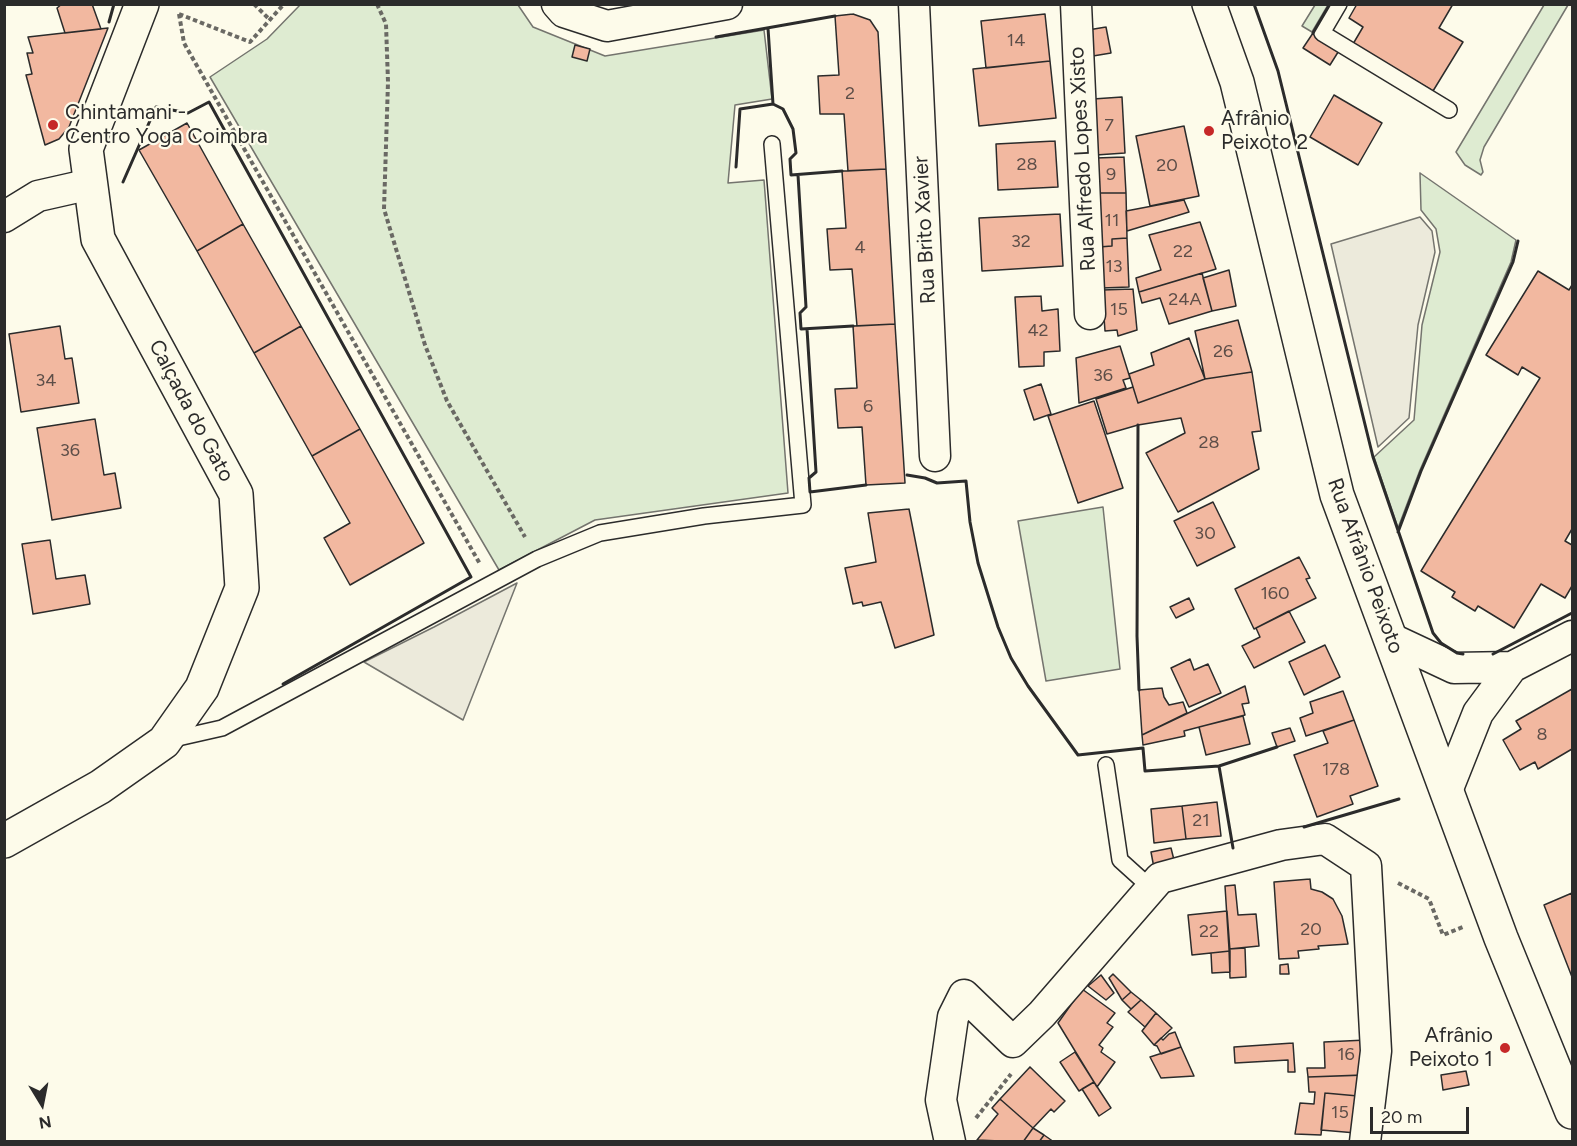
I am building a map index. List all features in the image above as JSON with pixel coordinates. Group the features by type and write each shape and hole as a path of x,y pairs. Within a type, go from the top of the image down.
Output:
{"main road":[{"name":"Rua Afrânio Peixoto","path":"1209,4 1237,82 1337,495 1501,938 1572,1112"},
{"name":"Calçada do Gato","path":"4,841 100,787 164,742 202,688 242,588 236,494 98,238 86,149 157,8"}],"street":[{"path":"557,4 564,12 607,26 727,4"},
{"name":"Rua Brito Xavier","path":"914,4 935,456"},
{"name":"Rua Alfredo Lopes Xisto","path":"1076,4 1090,314"},
{"path":"4,217 38,196 91,184"},
{"path":"1447,791 1478,713 1512,668 1572,636"},
{"path":"1390,638 1454,668 1512,668"},
{"path":"950,1142 941,1100 953,1017 964,995 1013,1042 1042,1014 1160,878 1281,845 1324,839 1366,866 1376,1051 1365,1142"}],"lane":[{"path":"1339,4 1322,33 1449,110"},
{"path":"164,742 222,728 537,559 600,533 704,516 803,505 772,144"},
{"path":"1106,765 1120,860 1151,888"}],"path":[{"path":"254,4 270,20"},
{"path":"157,8 179,14 250,42 284,4"},
{"path":"377,4 386,24 388,82 384,209 425,345 447,400 537,559"},
{"path":"179,14 184,43 491,583"},
{"path":"1429,899 1443,935"},
{"path":"974,1121 1011,1074"}],"green space":[{"path":"300,5 518,5 533,27 605,56 764,30 772,99 735,105 728,183 764,180 788,493 595,520 499,570 210,77 267,39"},
{"path":"1315,5 1328,5 1312,32 1302,26"},
{"path":"1544,5 1568,5 1484,147 1480,160 1483,172 1481,175 1465,165 1456,152"},
{"path":"1420,173 1516,240 1511,262 1420,470 1398,528 1374,457 1414,420 1422,325 1440,252 1436,229 1421,210"},
{"path":"1103,507 1120,669 1046,681 1018,521"}],"shaded area":[{"path":"1420,217 1432,231 1435,252 1418,325 1409,418 1378,447 1331,244"},
{"path":"517,583 463,720 364,662 434,627"}],"building":[{"path":"62,4 92,4 101,29 65,33 57,8"},
{"path":"1357,4 1453,4 1439,28 1463,42 1433,91 1353,44 1363,27 1349,18"},
{"path":"853,14 870,20 878,32 886,169 848,171 844,114 820,114 818,76 839,75 835,16"},
{"path":"1045,14 1050,61 986,68 981,21"},
{"path":"1106,27 1111,53 1093,56 1088,30"},
{"path":"108,28 69,127 59,139 45,145 26,75 32,74 27,53 33,53 28,37"},
{"path":"1313,33 1340,49 1330,65 1303,48"},
{"path":"575,45 590,49 587,61 572,57"},
{"path":"1050,61 1056,118 979,126 973,69"},
{"path":"1334,95 1382,123 1358,165 1310,137"},
{"path":"1122,97 1125,153 1096,155 1093,99"},
{"path":"187,123 243,224 197,251 139,150"},
{"path":"1184,126 1199,196 1150,206 1136,136"},
{"path":"1055,141 1058,187 998,190 996,144"},
{"path":"1124,157 1126,193 1097,193 1096,158"},
{"path":"886,169 895,324 857,326 852,269 830,270 827,229 846,228 842,171"},
{"path":"1097,193 1126,193 1127,238 1112,239 1112,246 1099,247"},
{"path":"1184,200 1189,212 1127,231 1126,211"},
{"path":"1060,214 1063,266 982,271 979,218"},
{"path":"1200,222 1216,269 1139,292 1136,278 1161,270 1149,235"},
{"path":"243,224 301,326 254,353 197,251"},
{"path":"1127,238 1129,287 1102,288 1099,247 1112,246 1112,239"},
{"path":"1229,270 1236,306 1212,311 1203,278"},
{"path":"1538,271 1569,290 1572,285 1572,529 1565,541 1572,545 1572,586 1565,598 1541,584 1514,628 1478,606 1475,611 1452,597 1455,592 1421,571 1540,378 1522,367 1518,375 1486,355"},
{"path":"1202,273 1212,311 1169,324 1160,298 1142,303 1139,292"},
{"path":"1133,289 1137,330 1118,336 1117,330 1105,331 1102,290"},
{"path":"1041,296 1042,311 1058,309 1060,351 1044,352 1044,366 1019,367 1015,297"},
{"path":"1238,320 1252,372 1205,379 1195,331"},
{"path":"895,324 905,483 866,485 862,427 838,428 835,389 857,388 853,326"},
{"path":"60,326 65,359 72,358 79,403 21,412 9,334"},
{"path":"301,326 360,429 312,456 254,353"},
{"path":"1189,338 1205,379 1138,403 1129,374 1154,365 1151,353"},
{"path":"1120,346 1130,378 1123,380 1126,388 1079,403 1076,358"},
{"path":"1252,372 1261,431 1252,432 1259,469 1178,512 1146,453 1185,433 1181,418 1138,425 1107,434 1096,399 1133,387 1138,403 1205,379"},
{"path":"1041,384 1051,414 1034,420 1024,390"},
{"path":"1094,401 1123,488 1078,503 1048,416"},
{"path":"95,419 104,475 115,473 121,508 52,520 37,428"},
{"path":"360,429 424,543 350,585 324,538 350,523 312,456"},
{"path":"1213,502 1235,547 1197,566 1174,521"},
{"path":"909,509 934,635 895,648 881,602 863,606 862,602 853,604 845,568 876,562 868,513"},
{"path":"50,540 56,579 85,575 90,604 33,614 22,544"},
{"path":"1299,557 1310,578 1306,579 1316,598 1254,629 1235,589"},
{"path":"1189,598 1194,609 1176,618 1170,607"},
{"path":"1289,611 1305,642 1254,668 1242,646 1260,637 1256,628"},
{"path":"1325,645 1340,677 1304,695 1289,662"},
{"path":"1190,659 1194,670 1208,664 1221,693 1189,707 1171,668"},
{"path":"1245,686 1249,703 1242,704 1245,715 1184,731 1185,736 1143,745 1142,735"},
{"path":"1162,688 1169,705 1183,702 1187,713 1142,735 1139,690"},
{"path":"1572,689 1572,749 1538,769 1535,762 1520,770 1503,740 1521,729 1516,721"},
{"path":"1343,691 1354,720 1306,736 1300,718 1313,713 1310,702"},
{"path":"1243,716 1250,744 1206,755 1199,727"},
{"path":"1354,720 1378,786 1350,796 1353,804 1317,817 1294,755 1328,743 1323,731"},
{"path":"1290,728 1295,741 1277,747 1272,733"},
{"path":"1217,802 1221,836 1186,839 1182,806"},
{"path":"1182,806 1186,839 1154,843 1151,809"},
{"path":"1171,848 1175,864 1154,868 1151,852"},
{"path":"1310,879 1311,889 1322,892 1333,899 1342,916 1348,944 1318,946 1319,949 1298,951 1299,958 1279,959 1274,882"},
{"path":"1235,885 1238,915 1256,914 1259,946 1229,949 1225,886"},
{"path":"1572,893 1572,977 1544,905"},
{"path":"1227,911 1230,951 1192,955 1188,915"},
{"path":"1245,948 1246,977 1230,978 1229,949"},
{"path":"1230,951 1230,972 1212,973 1211,953"},
{"path":"1288,964 1289,974 1280,974 1280,965"},
{"path":"1113,974 1131,992 1122,1000 1109,978"},
{"path":"1101,975 1114,993 1106,1000 1088,986"},
{"path":"1082,989 1115,1013 1107,1023 1113,1027 1099,1045 1103,1048 1101,1052 1115,1062 1097,1087 1058,1023"},
{"path":"1131,992 1141,1000 1131,1009 1122,1000"},
{"path":"1141,1000 1156,1013 1145,1027 1128,1012"},
{"path":"1156,1013 1172,1028 1154,1045 1142,1031"},
{"path":"1175,1032 1181,1047 1161,1054 1154,1045 1161,1038 1163,1040"},
{"path":"1366,1040 1367,1075 1308,1077 1307,1068 1325,1068 1324,1042"},
{"path":"1293,1043 1295,1072 1288,1072 1288,1060 1235,1063 1234,1047"},
{"path":"1181,1047 1194,1076 1161,1078 1150,1057"},
{"path":"1075,1052 1094,1082 1079,1091 1060,1062"},
{"path":"1030,1067 1065,1101 1054,1112 1051,1109 1033,1128 1000,1099"},
{"path":"1466,1071 1469,1085 1443,1090 1441,1075"},
{"path":"1362,1075 1358,1096 1325,1093 1321,1135 1295,1134 1300,1103 1314,1104 1315,1092 1309,1092 1308,1077"},
{"path":"1094,1082 1111,1108 1099,1116 1082,1089"},
{"path":"1325,1093 1358,1096 1356,1133 1321,1130"},
{"path":"1000,1099 1033,1128 1023,1142 977,1140 998,1114 992,1108"},
{"path":"1033,1128 1044,1135 1039,1142 1023,1142"},
{"path":"1044,1135 1054,1142 1039,1142"}],"wall":[{"path":"109,22 114,4"},
{"path":"1254,4 1278,71 1373,457 1433,633 1441,643 1463,654"},
{"path":"1313,33 1330,4"},
{"path":"716,37 835,16"},
{"path":"768,28 773,104"},
{"path":"123,182 156,107 188,113 209,102 471,577 283,684"},
{"path":"736,167 740,109 773,104 783,109 793,129 796,153 790,159 791,175 842,171"},
{"path":"798,175 806,307 800,313 801,329 853,326"},
{"path":"1398,532 1421,471 1513,262 1518,241"},
{"path":"807,329 816,472 809,478 810,492 866,485"},
{"path":"1138,425 1139,690"},
{"path":"907,475 937,483 966,481 970,522 978,563 998,627 1011,658 1028,686 1078,755 1143,748"},
{"path":"1493,654 1572,613"},
{"path":"1143,748 1145,771 1219,766 1277,747"},
{"path":"1219,766 1233,848"},
{"path":"1304,827 1399,799"}],"place":[{"name":"Chintamani - Centro Yoga Coimbra","path":"53,125"},
{"name":"Afrânio Peixoto 2","path":"1209,131"},
{"name":"Afrânio Peixoto 1","path":"1505,1048"}]}
